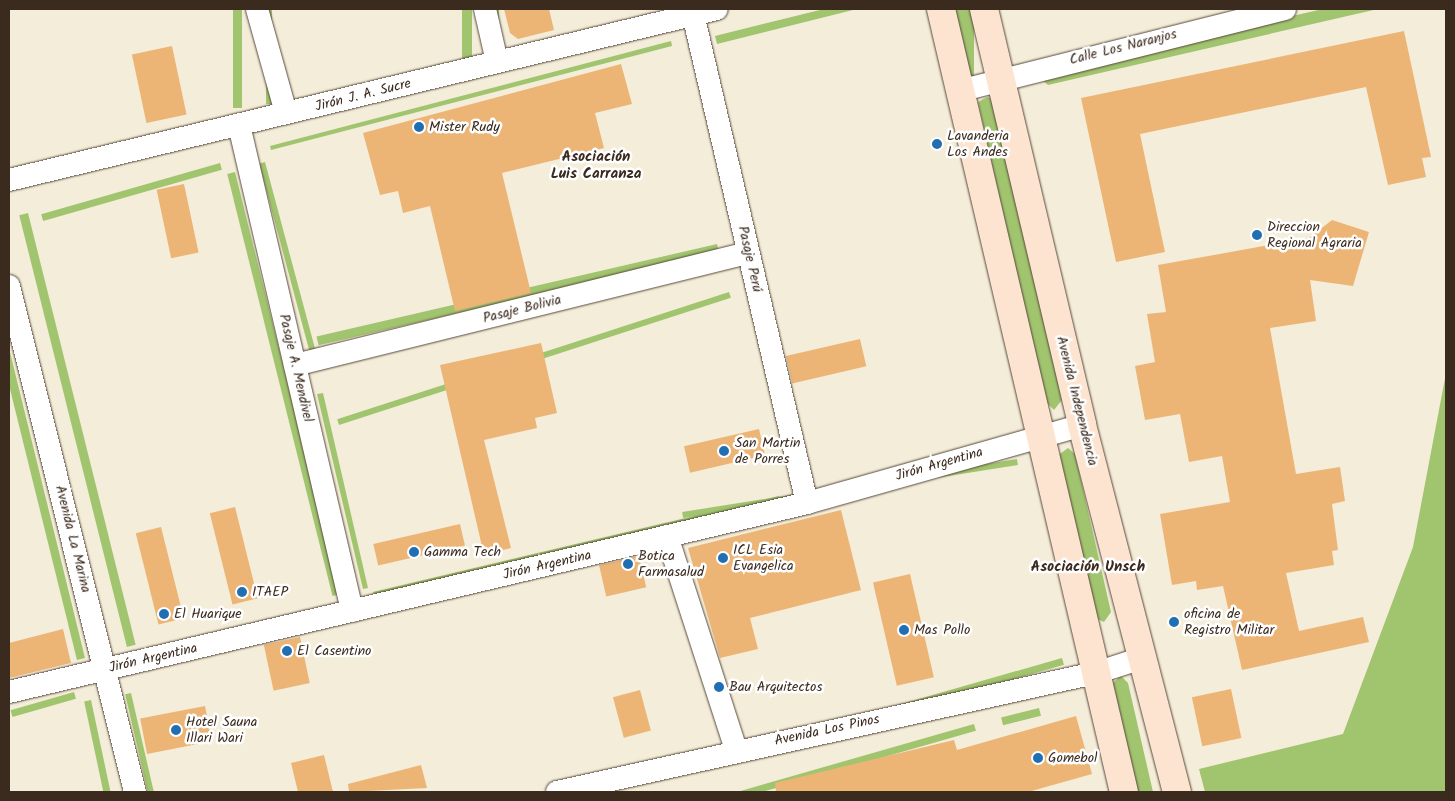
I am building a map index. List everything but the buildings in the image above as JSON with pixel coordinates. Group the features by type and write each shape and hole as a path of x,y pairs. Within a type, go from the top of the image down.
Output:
{"street":[{"path":"257,9 286,113"},
{"path":"485,9 497,62"},
{"name":"Jirón J. A. Sucre","path":"9,180 717,9"},
{"path":"941,9 963,90 1004,284 1039,435 1099,672 1124,792"},
{"name":"Avenida Independencia","path":"984,9 998,79 1082,425 1145,657 1178,792"},
{"name":"Calle Los Naranjos","path":"963,90 1224,16 1285,9"},
{"name":"Pasaje Perú","path":"693,14 807,503"},
{"name":"Pasaje A. Mendivel","path":"239,125 352,611"},
{"name":"Pasaje Bolivia","path":"295,365 748,253"},
{"path":"1004,284 1045,273"},
{"name":"Avenida La Marina","path":"9,286 107,669 135,792"},
{"name":"Jirón Argentina","path":"9,692 807,503 1039,435 1082,425"},
{"path":"667,536 736,750"},
{"name":"Avenida Los Pinos","path":"557,792 736,750 1099,672 1145,657"}],"green space":[{"path":"233,9 242,9 242,108 233,108"},
{"path":"266,9 272,9 272,104 266,104"},
{"path":"462,9 472,9 472,62 462,62"},
{"path":"490,9 499,9 499,42 490,42"},
{"path":"824,9 857,9 717,44 715,36"},
{"path":"956,9 974,9 974,79 956,79"},
{"path":"1323,9 1378,9 1048,85 1042,80 1047,72"},
{"path":"671,41 672,46 271,150 270,146"},
{"path":"987,97 995,99 1062,400 1054,410 1045,401 978,102"},
{"path":"265,162 315,350 310,352 259,164"},
{"path":"220,163 222,170 43,221 41,214"},
{"path":"235,172 340,594 332,596 227,174"},
{"path":"28,213 136,645 127,647 19,215"},
{"path":"717,244 719,253 319,345 317,336"},
{"path":"729,292 731,298 339,425 337,419"},
{"path":"9,348 85,658 77,660 9,385"},
{"path":"1446,373 1446,792 1205,792 1199,769 1343,734 1413,547"},
{"path":"323,393 368,588 363,589 317,394"},
{"path":"1068,448 1075,454 1111,612 1104,622 1095,618 1057,456"},
{"path":"1017,459 1018,465 683,518 682,512"},
{"path":"779,496 780,503 375,600 373,592"},
{"path":"1062,658 1064,665 737,758 735,752"},
{"path":"1121,676 1128,683 1153,792 1135,792 1110,685"},
{"path":"74,692 76,699 12,717 11,710"},
{"path":"131,693 154,791 148,792 125,694"},
{"path":"91,700 111,792 103,792 84,701"},
{"path":"1039,708 1041,716 1003,725 1001,717"},
{"path":"974,724 976,731 762,792 737,792"}],"place":[{"name":"Mister Rudy","path":"419,127"},
{"name":"Lavanderia Los Andes","path":"937,144"},
{"name":"Direccion Regional Agraria","path":"1257,235"},
{"name":"San Martin de Porres","path":"724,451"},
{"name":"Gamma Tech","path":"414,552"},
{"name":"ICL Esia Evangelica","path":"723,558"},
{"name":"Botica Farmasalud","path":"628,564"},
{"name":"ITAEP","path":"242,592"},
{"name":"El Huarique","path":"164,614"},
{"name":"oficina de Registro Militar","path":"1174,622"},
{"name":"Mas Pollo","path":"904,630"},
{"name":"El Casentino","path":"287,651"},
{"name":"Bau Arquitectos","path":"719,687"},
{"name":"Hotel Sauna Illari Wari","path":"176,730"},
{"name":"Gomebol","path":"1038,758"}],"district":[{"name":"Asociación Luis Carranza","path":"596,166"},
{"name":"Asociación Unsch","path":"1088,568"}]}
